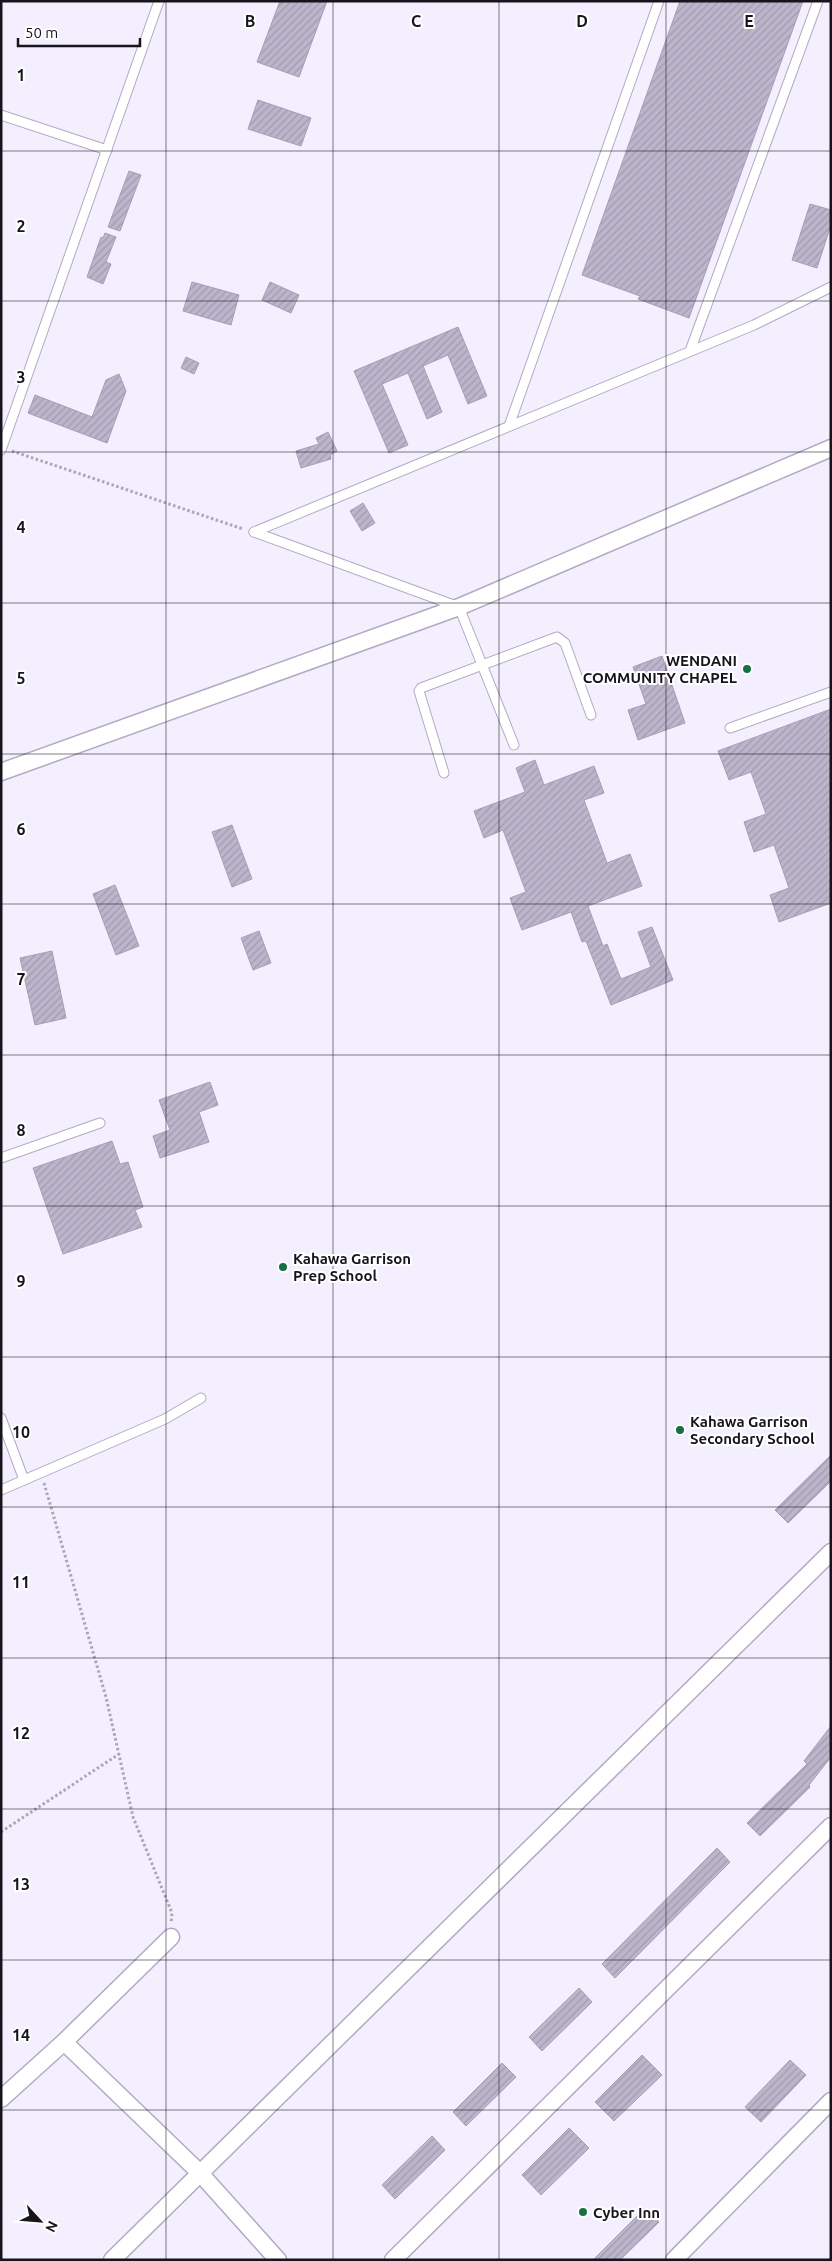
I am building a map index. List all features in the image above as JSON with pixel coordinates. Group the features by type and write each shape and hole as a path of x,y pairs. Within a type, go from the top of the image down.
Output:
{"street":[{"path":"1,772 459,607 831,448"},
{"path":"112,2260 199,2172 831,1552"},
{"path":"393,2260 831,1826"},
{"path":"1,2099 64,2042 171,1937"},
{"path":"64,2042 199,2172 278,2260"},
{"path":"674,2260 831,2101"}],"lane":[{"path":"2,449 159,1"},
{"path":"509,426 659,1"},
{"path":"690,351 818,1"},
{"path":"1,115 107,150"},
{"path":"254,532 754,324 831,288"},
{"path":"254,532 459,607 514,745"},
{"path":"444,773 419,691 421,688 481,664 557,637 565,642 591,715"},
{"path":"730,728 831,692"},
{"path":"1,1158 100,1123"},
{"path":"1,1490 165,1419 201,1398"},
{"path":"1,1418 24,1480"}],"path":[{"path":"2,449 254,532"},
{"path":"41,1473 106,1697 133,1818 172,1913 171,1937"},
{"path":"1,1832 119,1754"}],"building":[{"path":"280,1 327,1 299,77 257,62"},
{"path":"680,1 803,1 689,318 638,299 640,296 582,275"},
{"path":"258,100 311,118 301,146 248,129"},
{"path":"129,171 141,175 120,231 108,227"},
{"path":"810,204 831,210 831,225 817,268 792,260"},
{"path":"105,233 116,237 106,262 111,264 103,284 87,277 101,237 103,238"},
{"path":"192,282 239,295 231,325 183,311"},
{"path":"270,282 299,295 291,313 262,300"},
{"path":"458,327 487,396 468,404 448,355 423,366 442,412 427,419 408,373 382,384 408,445 389,453 354,371"},
{"path":"186,357 199,363 194,374 181,368"},
{"path":"119,374 126,391 107,443 28,413 35,395 92,417 106,380"},
{"path":"328,432 337,451 330,455 331,459 301,468 296,451 319,444 316,438"},
{"path":"363,503 375,523 362,531 350,511"},
{"path":"662,656 685,723 638,740 628,710 646,704 633,667"},
{"path":"831,709 831,903 779,922 770,895 789,888 774,845 754,852 744,822 766,814 751,772 729,780 718,751"},
{"path":"535,760 544,785 594,766 604,793 584,800 607,863 630,854 642,886 588,906 603,946 607,944 621,979 651,967 638,932 652,927 673,980 611,1005 586,941 582,942 571,912 522,930 510,898 526,892 503,830 484,838 474,811 525,792 516,768"},
{"path":"232,825 252,879 232,887 212,832"},
{"path":"115,885 139,946 116,955 93,894"},
{"path":"259,931 271,963 253,970 241,938"},
{"path":"52,951 66,1018 35,1025 20,958"},
{"path":"210,1082 218,1105 199,1112 209,1142 160,1158 153,1136 170,1130 159,1100"},
{"path":"112,1141 120,1164 128,1162 143,1207 135,1210 142,1227 63,1254 33,1168"},
{"path":"831,1455 831,1481 788,1523 775,1510"},
{"path":"831,1726 831,1757 809,1785 810,1787 760,1836 747,1823 807,1764 804,1761"},
{"path":"717,1848 730,1862 615,1978 602,1964"},
{"path":"579,1988 592,2002 542,2051 529,2037"},
{"path":"642,2055 662,2075 614,2121 595,2102"},
{"path":"790,2060 806,2075 761,2122 745,2107"},
{"path":"502,2063 516,2077 466,2126 453,2112"},
{"path":"569,2128 589,2148 541,2195 522,2175"},
{"path":"432,2136 445,2150 395,2199 382,2185"},
{"path":"645,2208 659,2222 620,2260 593,2260"}],"place":[{"name":"WENDANI COMMUNITY CHAPEL","path":"747,669"},
{"name":"Kahawa Garrison Prep School","path":"283,1267"},
{"name":"Kahawa Garrison Secondary School","path":"680,1430"},
{"name":"Cyber Inn","path":"583,2212"}]}
